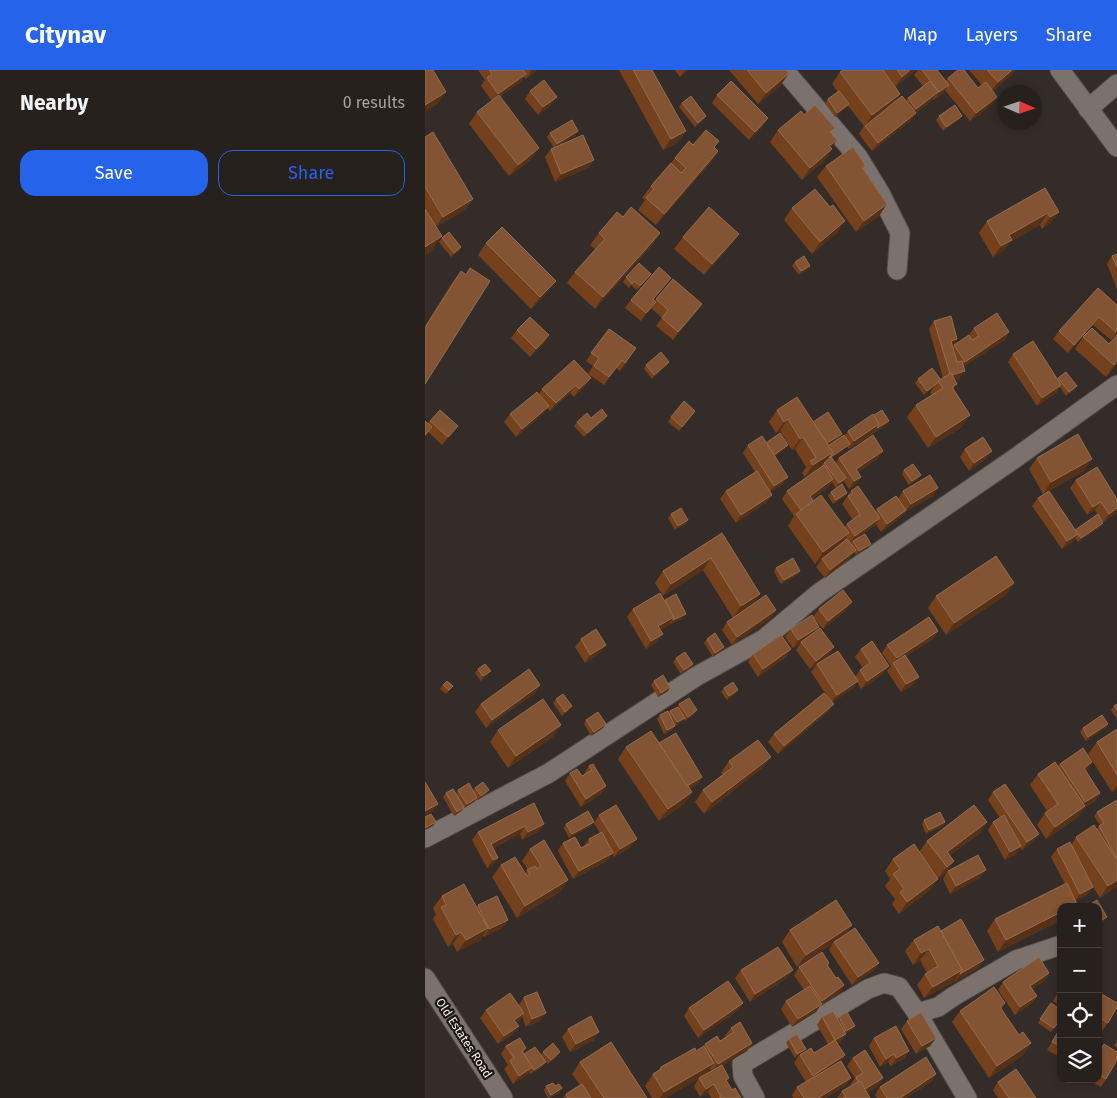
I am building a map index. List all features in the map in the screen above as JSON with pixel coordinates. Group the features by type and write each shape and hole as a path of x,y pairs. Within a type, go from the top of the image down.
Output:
{"street":[{"path":"784,70 858,157 880,193 900,233 897,270"},
{"path":"1060,70 1117,147"},
{"path":"1088,109 1117,84"},
{"path":"425,838 549,773 697,676 764,639 819,593 1117,385"},
{"path":"917,1013 938,1007 953,996 1016,960 1057,946"},
{"name":"Old Estates Road","path":"425,978 503,1098"},
{"path":"755,1098 743,1076 742,1064 868,989 884,983 899,987 917,1013 967,1098"}],"building":[{"path":"425,70 433,70 446,92 425,105"},
{"path":"489,70 523,70 526,74 498,94 487,78 492,74"},
{"path":"633,70 652,70 686,131 671,139"},
{"path":"747,70 786,70 789,73 766,93"},
{"path":"843,70 883,70 900,94 872,115 840,72"},
{"path":"897,70 910,70 902,77"},
{"path":"922,70 937,70 949,85 939,92"},
{"path":"958,70 964,70 978,88 986,82 997,97 976,113 948,78"},
{"path":"987,70 1012,70 998,82"},
{"path":"544,80 557,97 543,107 530,91"},
{"path":"731,81 768,118 755,132 717,95"},
{"path":"930,81 938,92 916,109 908,98"},
{"path":"839,91 849,104 837,113 828,99"},
{"path":"499,95 539,148 518,165 477,112"},
{"path":"691,96 706,116 698,123 682,103"},
{"path":"902,96 916,113 878,143 865,126"},
{"path":"815,105 835,128 830,132 837,140 829,146 832,149 810,168 778,130 801,111 804,115"},
{"path":"955,105 962,116 946,127 939,116"},
{"path":"572,120 578,131 557,144 550,133"},
{"path":"706,130 719,141 714,147 718,151 664,214 646,198 654,189 651,186 671,163 681,173 686,168 675,158 689,141 693,145"},
{"path":"433,132 473,199 443,217 425,187 425,137"},
{"path":"583,135 594,160 561,174 551,149"},
{"path":"853,147 865,165 862,167 887,204 864,221 826,166"},
{"path":"1045,188 1059,212 1050,217 1048,213 1009,235 1012,240 1001,246 987,221"},
{"path":"815,189 830,207 833,205 845,221 820,242 792,208"},
{"path":"631,207 660,233 603,297 575,272 605,239 599,233 617,212 623,217"},
{"path":"709,207 739,234 712,264 683,237"},
{"path":"425,209 442,236 425,247"},
{"path":"502,227 556,281 540,297 486,243"},
{"path":"449,232 461,247 454,253 442,238"},
{"path":"1117,254 1117,267 1112,256"},
{"path":"804,256 810,266 801,271 795,262"},
{"path":"639,263 651,274 640,286 634,281 632,284 626,277"},
{"path":"659,267 671,278 653,299 656,302 646,313 631,300"},
{"path":"470,268 490,281 425,384 425,328 461,271 466,275"},
{"path":"673,279 702,304 678,332 662,318 668,310 656,299"},
{"path":"1098,288 1117,305 1117,331 1099,317 1074,345 1059,331"},
{"path":"997,313 1009,332 965,362 954,345 969,335 972,340 979,336 974,328"},
{"path":"951,316 957,339 951,341 957,362 962,361 965,371 952,375 950,374 934,321"},
{"path":"530,317 549,335 536,349 517,330"},
{"path":"1092,328 1109,344 1117,335 1117,361 1114,365 1083,337"},
{"path":"609,329 636,348 625,363 622,360 609,377 594,366 599,358 591,353"},
{"path":"1033,341 1061,385 1042,398 1013,354"},
{"path":"661,352 669,362 654,375 646,365"},
{"path":"574,360 591,378 579,389 576,385 556,403 542,389"},
{"path":"932,368 941,380 927,391 918,379"},
{"path":"1066,372 1077,386 1069,392 1058,378"},
{"path":"951,373 957,384 952,387 970,415 936,437 916,405 943,388 938,381"},
{"path":"537,392 549,406 522,429 510,414"},
{"path":"797,397 833,452 813,465 810,461 816,458 803,437 800,439 788,419 784,422 777,410"},
{"path":"684,401 695,411 682,427 671,417"},
{"path":"602,409 607,416 587,433 577,422 587,413 591,418"},
{"path":"440,410 458,426 448,437 430,421"},
{"path":"882,410 889,421 877,428 879,424 874,415"},
{"path":"828,412 842,434 827,443 813,422"},
{"path":"873,414 879,424 854,441 848,431"},
{"path":"425,421 432,427 425,435"},
{"path":"780,433 788,445 774,455 766,443"},
{"path":"1078,434 1092,459 1051,482 1037,458"},
{"path":"844,435 850,444 829,458 833,452 828,446"},
{"path":"873,435 883,451 856,469 861,477 854,481 839,458"},
{"path":"762,436 788,477 774,486 748,445"},
{"path":"983,437 992,451 974,463 965,449"},
{"path":"831,457 846,478 839,483 824,463"},
{"path":"913,464 921,475 912,481 904,470"},
{"path":"824,465 833,479 810,496 813,501 801,510 787,491"},
{"path":"1097,467 1117,499 1117,508 1109,514 1101,502 1093,507 1076,480"},
{"path":"757,471 772,495 741,515 726,491"},
{"path":"930,475 938,488 911,504 903,491"},
{"path":"842,484 847,493 836,500 831,492"},
{"path":"858,486 880,518 855,536 847,524 859,515 861,516 848,496"},
{"path":"1049,491 1078,534 1067,541 1038,498"},
{"path":"821,495 849,533 823,552 796,514"},
{"path":"896,496 906,510 887,524 877,509"},
{"path":"681,508 688,520 678,526 671,514"},
{"path":"1098,514 1103,523 1081,538 1075,530"},
{"path":"722,533 760,594 741,606 711,558 671,584 663,571"},
{"path":"865,534 871,544 859,551 853,541"},
{"path":"847,539 856,550 830,570 822,559"},
{"path":"996,556 1014,583 954,623 936,596"},
{"path":"793,558 800,571 784,580 776,568"},
{"path":"843,590 852,602 828,621 819,609"},
{"path":"660,593 674,617 658,626 663,634 651,641 633,609"},
{"path":"676,594 686,614 673,620 674,617 665,600"},
{"path":"766,595 776,610 737,637 727,622"},
{"path":"812,615 819,627 798,640 791,629"},
{"path":"929,617 938,631 897,658 887,645"},
{"path":"820,628 834,647 816,661 801,642"},
{"path":"596,629 606,645 590,655 581,639"},
{"path":"715,633 724,647 715,653 707,639"},
{"path":"781,635 791,649 763,669 753,654"},
{"path":"872,641 889,666 867,681 860,670 870,663 861,649"},
{"path":"838,651 858,681 837,695 817,664"},
{"path":"685,652 693,664 684,670 676,658"},
{"path":"905,655 919,677 906,684 893,663"},
{"path":"485,664 491,671 483,676 478,669"},
{"path":"529,669 540,685 492,720 481,704"},
{"path":"663,675 670,687 661,693 654,681"},
{"path":"447,681 453,686 449,690 443,685"},
{"path":"733,682 738,690 729,696 724,688"},
{"path":"824,693 834,704 784,746 774,734"},
{"path":"563,694 572,706 565,712 556,699"},
{"path":"689,698 697,710 688,717 679,704"},
{"path":"543,699 561,725 516,756 498,730"},
{"path":"678,707 685,718 677,722 670,711"},
{"path":"668,711 675,726 667,730 660,715"},
{"path":"598,712 606,724 594,732 586,720"},
{"path":"1102,715 1108,724 1088,737 1083,728"},
{"path":"1117,729 1117,775 1097,742"},
{"path":"651,731 692,792 668,809 626,747"},
{"path":"676,733 702,777 687,786 659,743"},
{"path":"758,740 771,757 712,802 703,790 733,767 729,761"},
{"path":"1083,748 1092,762 1084,768 1100,793 1085,802 1060,764"},
{"path":"1055,762 1085,806 1055,827 1045,813 1058,804 1038,774"},
{"path":"593,764 606,786 586,799 570,773 577,769 582,776 592,770 589,766"},
{"path":"425,782 438,804 425,811"},
{"path":"483,782 489,790 481,796 475,788"},
{"path":"469,783 477,798 467,804 458,790"},
{"path":"1005,784 1039,834 1027,842 993,792"},
{"path":"453,789 464,807 457,812 446,793"},
{"path":"1117,800 1117,859 1099,826 1104,823 1097,812"},
{"path":"534,803 544,824 528,832 525,826 491,844 498,858 493,860 478,832"},
{"path":"616,805 637,839 620,849 599,815"},
{"path":"974,805 987,822 947,852 954,861 947,867 927,841"},
{"path":"588,811 594,822 572,834 566,824"},
{"path":"940,812 945,822 929,830 924,820"},
{"path":"431,814 436,822 425,828 425,817"},
{"path":"1004,815 1021,846 1010,852 993,822"},
{"path":"1094,825 1117,860 1117,880 1108,886 1076,837"},
{"path":"602,832 613,853 579,871 563,843 575,837 581,848 591,843 589,839"},
{"path":"544,840 568,880 525,906 501,865 515,857 527,876 530,874 527,870 535,866 537,869 541,866 530,849"},
{"path":"1070,842 1093,887 1080,894 1057,849"},
{"path":"914,844 938,879 907,902 900,892 904,889 893,874 900,869 893,859"},
{"path":"978,855 986,870 956,886 948,871"},
{"path":"1067,883 1077,903 1057,903 1057,914 1006,940 995,919"},
{"path":"464,884 488,928 466,940 461,932 456,935 441,907 446,905 442,896"},
{"path":"497,896 508,920 489,929 478,905"},
{"path":"836,900 852,925 806,955 790,930"},
{"path":"1102,908 1107,917 1102,920"},
{"path":"961,919 984,960 960,974 962,970 941,931"},
{"path":"938,926 962,970 933,987 925,974 938,966 929,949 921,953 914,940"},
{"path":"855,928 879,963 858,977 834,942"},
{"path":"778,947 793,970 755,994 741,970"},
{"path":"822,952 829,963 827,965 836,978 838,977 844,985 822,1001 799,967"},
{"path":"1039,957 1049,973 1030,986 1037,996 1020,1007 1003,982"},
{"path":"728,981 743,1003 704,1030 689,1008"},
{"path":"810,986 822,1004 798,1019 786,1001"},
{"path":"994,987 1005,1003 1000,1007 1019,1035 1023,1032 1031,1043 997,1066 960,1011"},
{"path":"537,992 546,1013 532,1019 524,997"},
{"path":"510,993 524,1013 514,1020 519,1026 504,1036 486,1010"},
{"path":"1102,994 1117,1003 1117,1007 1108,1023 1102,1019"},
{"path":"1051,1003 1057,1007 1057,1024 1054,1028 1040,1019"},
{"path":"833,1011 846,1034 835,1040 822,1017"},
{"path":"847,1012 855,1026 846,1031 839,1017"},
{"path":"921,1012 936,1038 922,1046 907,1021"},
{"path":"591,1016 599,1032 576,1044 568,1029"},
{"path":"740,1022 752,1043 718,1064 705,1044 717,1036 720,1041 734,1032 731,1028"},
{"path":"896,1026 909,1051 896,1058 894,1054 886,1059 874,1038"},
{"path":"797,1034 806,1049 797,1054 789,1039"},
{"path":"1057,1034 1057,1044 1052,1042"},
{"path":"520,1038 526,1048 522,1051 533,1067 519,1076 510,1061 514,1058 506,1046"},
{"path":"835,1040 845,1055 813,1076 800,1055 811,1048 814,1053"},
{"path":"611,1042 647,1098 604,1098 580,1062"},
{"path":"553,1043 560,1052 551,1060 543,1052"},
{"path":"1104,1044 1117,1052 1117,1060 1106,1079 1102,1076 1102,1047"},
{"path":"704,1046 714,1063 664,1092 653,1074 661,1069 661,1067 695,1048 696,1051"},
{"path":"535,1047 546,1062 534,1070 524,1054"},
{"path":"865,1050 883,1078 865,1089 856,1077 863,1073 853,1058"},
{"path":"926,1057 936,1074 900,1098 887,1098 880,1087"},
{"path":"841,1061 851,1078 818,1098 804,1098 797,1087"},
{"path":"722,1065 729,1078 726,1080 732,1090 735,1088 741,1098 719,1098 721,1097 714,1084 706,1089 699,1078"},
{"path":"1016,1069 1036,1098 1009,1098 998,1082"},
{"path":"860,1081 870,1098 843,1098 846,1097 842,1091"},
{"path":"553,1083 555,1086 559,1084 562,1088 551,1095 546,1086"},
{"path":"582,1084 591,1098 568,1098 566,1094"}]}
